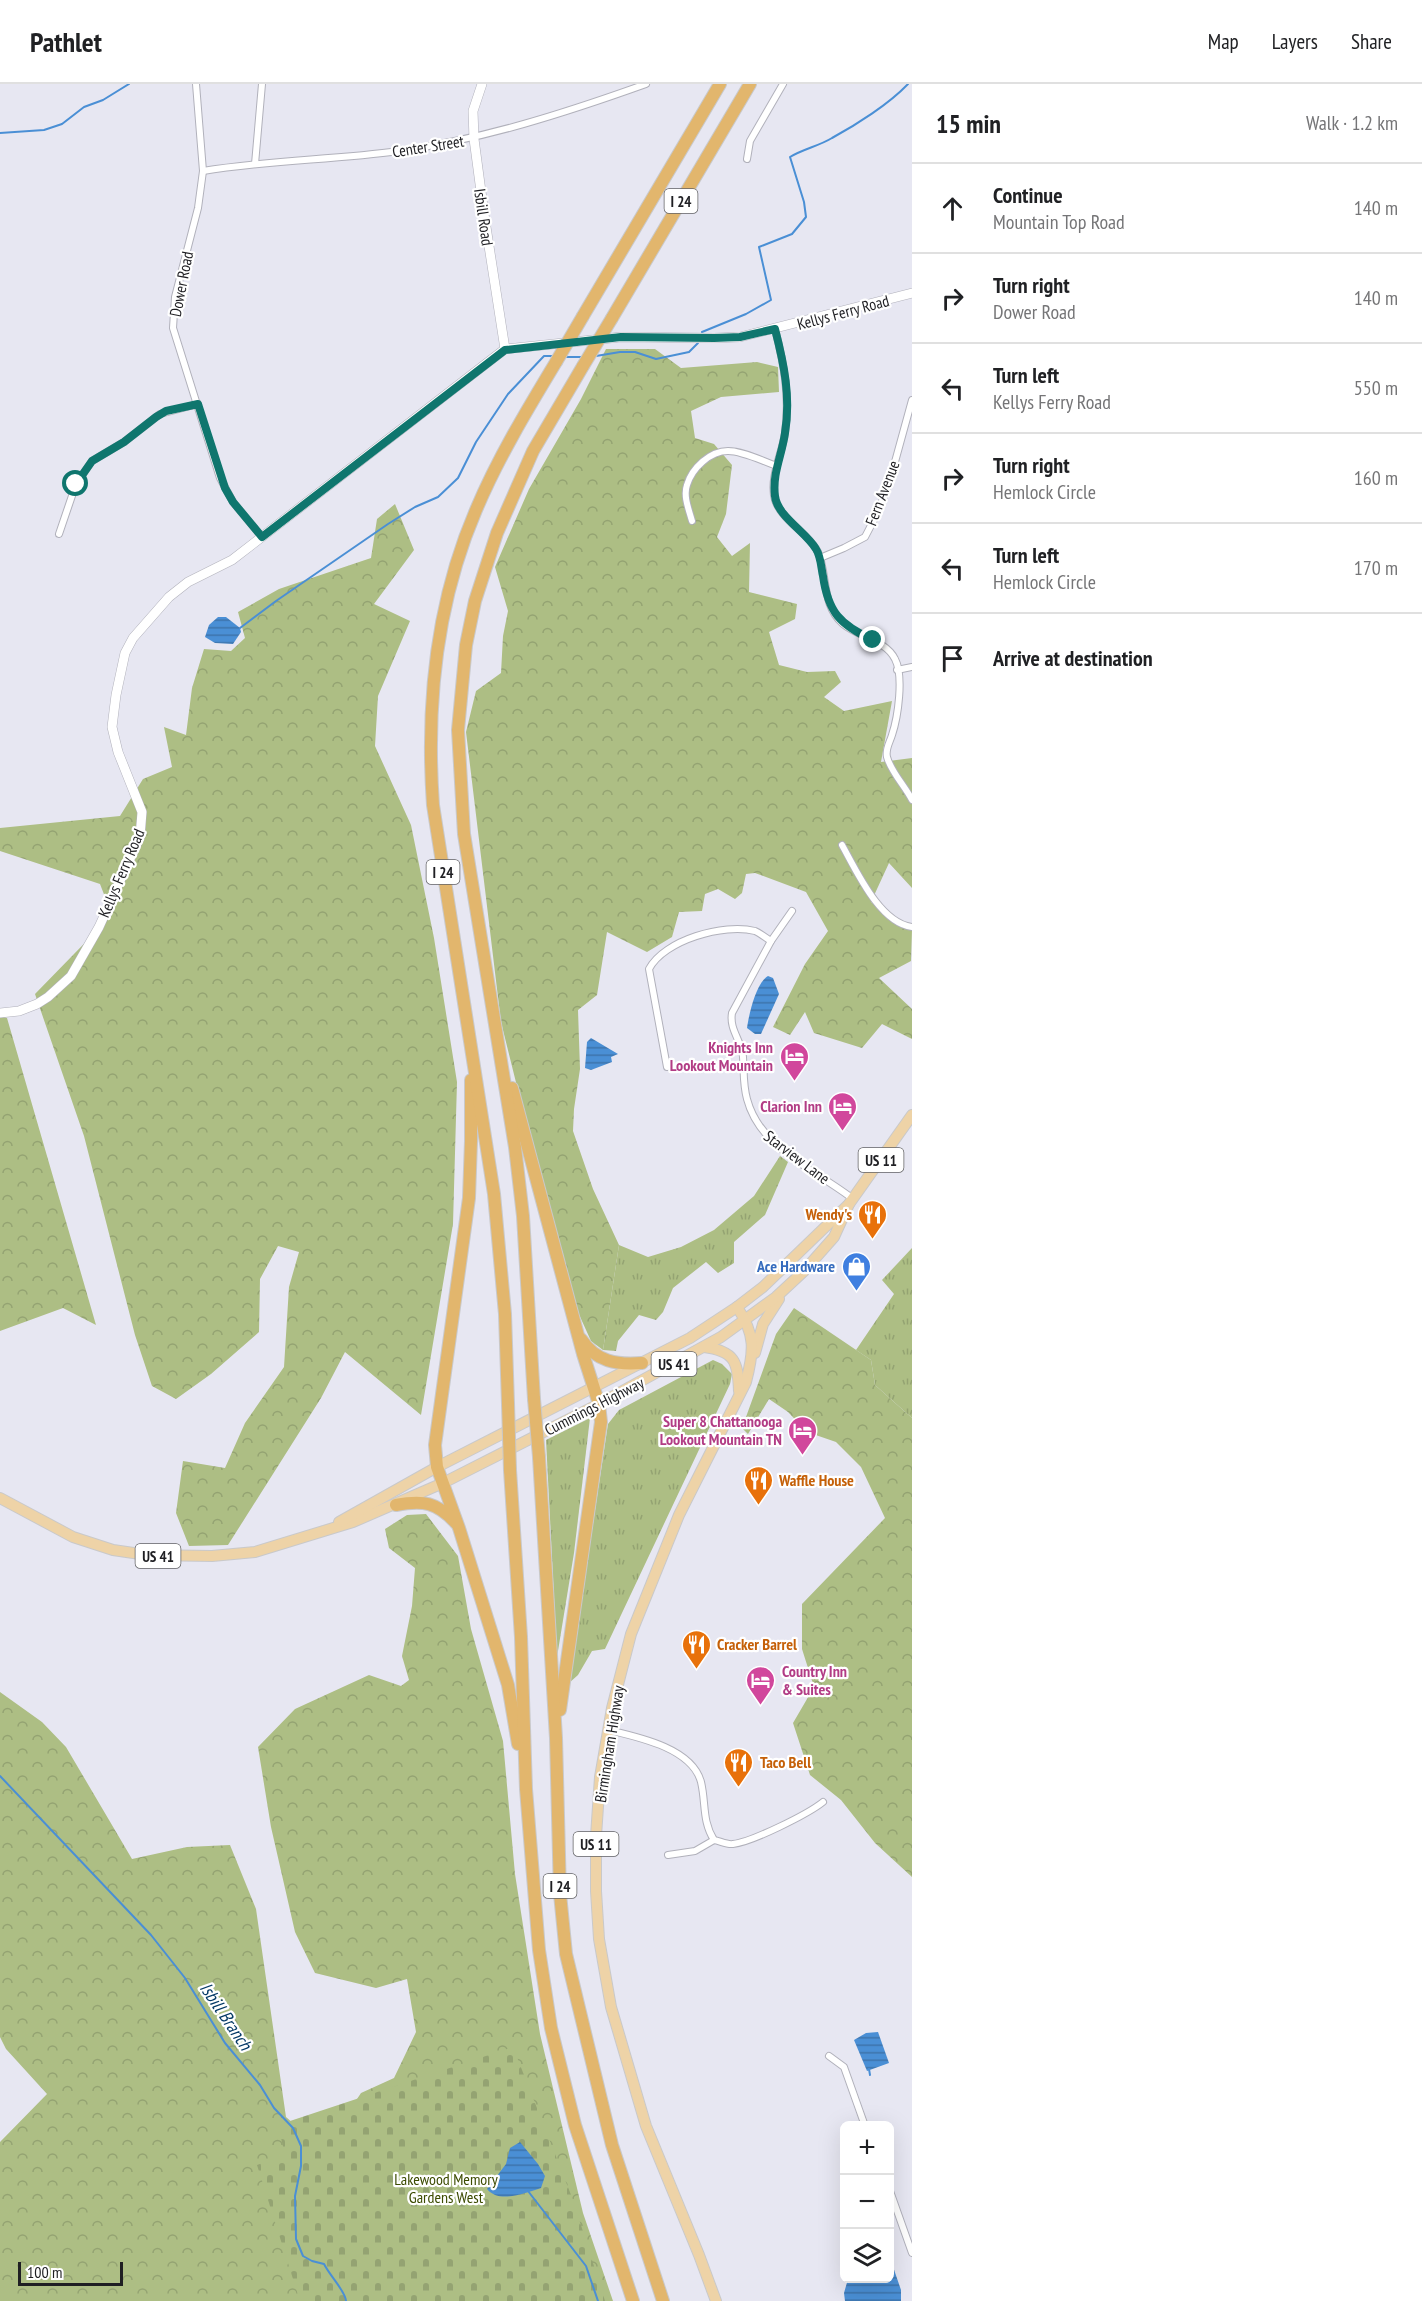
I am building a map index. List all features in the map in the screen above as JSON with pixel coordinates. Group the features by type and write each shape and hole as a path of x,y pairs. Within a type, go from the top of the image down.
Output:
{"highway":[{"name":"I 24","path":"633,2301 575,2125 551,2028 539,1950 526,1789 521,1637 510,1470 505,1314 494,1194 438,847 433,805 431,730 436,657 446,604 460,553 475,511 502,455 720,84"},
{"name":"I 24","path":"663,2301 612,2145 566,1954 560,1894 556,1738 523,1216 464,834 458,730 466,645 484,570 516,488 533,451 750,84"},
{"path":"493,1013 544,1212 599,1404 601,1422 556,1738"},
{"path":"470,1034 469,1198 435,1445 437,1467 459,1528 508,1686 526,1789"},
{"path":"578,1334 588,1350 610,1362 625,1365 642,1363"},
{"path":"396,1505 416,1501 432,1505 444,1512 459,1528"}],"main road":[{"name":"Cummings Highway","path":"0,1498 74,1537 113,1550 147,1555 212,1556 255,1552 354,1522 396,1505 599,1404 704,1347 746,1320 786,1288 834,1237 851,1202 912,1115"},
{"name":"Cummings Highway","path":"325,1530 437,1467 690,1338 763,1287 851,1202"},
{"path":"750,1364 763,1324 786,1288"},
{"name":"Birmingham Highway","path":"716,2301 646,2126 611,2007 599,1940 596,1836 608,1730 632,1634 679,1515 746,1382 752,1339 746,1320 737,1306"},
{"path":"704,1347 725,1352 736,1364 739,1394"}],"street":[{"name":"Dower Road","path":"196,84 203,171 198,208 176,297 173,328 225,488 233,502 262,537"},
{"path":"255,164 262,84"},
{"name":"Isbill Road","path":"482,84 473,111 474,139 483,214 505,350"},
{"name":"Center Street","path":"203,171 255,164 398,152 474,139 489,133 544,120 646,84"},
{"path":"747,159 750,141 783,84"},
{"name":"Kellys Ferry Road","path":"0,1013 19,1011 37,1004 71,976 99,927 140,837 142,812 118,752 112,727 121,669 133,638 178,589 232,560 505,350 621,337 740,337 912,293"},
{"path":"775,329 785,370 788,404 785,435 777,466 775,499 781,512 817,549 827,596 842,623 890,651 896,660 897,708 887,746 887,758 912,800"},
{"name":"Fern Avenue","path":"820,558 865,537 878,512 890,480 912,400"},
{"path":"58,534 76,484 92,461 124,442 160,414 198,404"},
{"path":"692,521 687,486 699,465 708,458 717,453 731,451 777,466"},
{"path":"897,670 912,667"},
{"path":"842,845 866,888 885,912 900,926 912,927"},
{"name":"Starview Lane","path":"792,911 771,941 732,1013 730,1023 743,1055 743,1083 747,1101 758,1127 767,1138 851,1202"},
{"path":"667,1067 649,969 654,959 669,948 725,929 757,932 771,941"},
{"path":"608,1730 674,1751 686,1759 694,1768 700,1782 707,1829 714,1840 732,1845 810,1813 823,1802"},
{"path":"668,1855 695,1851 714,1840"},
{"path":"829,2056 844,2067 863,2121"},
{"path":"894,2203 912,2253"}],"green space":[{"path":"606,349 655,349 681,368 757,362 778,367 779,392 721,397 691,411 695,438 714,444 732,465 726,514 717,537 732,556 750,543 749,592 797,604 795,619 769,632 779,665 807,672 835,671 841,682 824,697 844,711 892,701 881,762 912,758 912,888 889,863 871,902 912,930 911,961 879,978 912,1009 912,1039 882,1024 862,1048 814,1033 805,1012 790,1035 773,1027 805,964 828,931 806,892 755,873 746,874 742,893 735,899 718,889 705,894 702,911 679,912 672,937 647,952 607,932 597,995 578,1010 580,1069 573,1131 593,1189 619,1245 603,1350 591,1341 577,1310 540,1179 501,1022 466,732 476,691 501,673 503,636 508,611 495,567 529,489 581,399"},
{"path":"395,504 414,550 374,604 410,621 378,696 375,746 411,825 434,938 457,1082 453,1224 421,1415 345,1352 321,1398 228,1545 189,1546 176,1513 183,1461 225,1468 245,1423 284,1367 289,1287 299,1252 278,1246 260,1279 259,1332 211,1374 176,1399 152,1386 135,1335 84,1136 35,994 112,915 100,884 0,851 0,828 120,816 143,779 172,767 164,727 186,735 192,688 204,649 231,651 245,638 238,612 279,589 371,558 377,519"},
{"path":"0,1016 7,1018 96,1325 63,1308 0,1331"},
{"path":"780,1156 788,1162 765,1215 734,1242 734,1263 718,1273 706,1262 673,1288 663,1312 656,1320 639,1315 618,1341 616,1351 603,1350 619,1245 648,1257 681,1247 714,1230 754,1196"},
{"path":"912,1248 912,1418 875,1385 871,1360 856,1350 894,1294 882,1280"},
{"path":"794,1308 871,1360 875,1385 912,1418 912,1877 875,1843 841,1800 810,1775 793,1723 814,1687 802,1649 802,1604 885,1518 861,1467 836,1442 807,1432 788,1412 769,1399 748,1434 742,1428 776,1334"},
{"path":"713,1360 722,1364 732,1374 730,1384 605,1649 592,1651 578,1675 569,1683 608,1424 619,1410"},
{"path":"590,1418 574,1553 557,1657 546,1440"},
{"path":"426,1514 458,1556 471,1629 503,1741 515,1874 540,2034 583,2213 613,2301 519,2301 341,2123 361,2093 394,2078 416,2032 407,1979 376,1988 315,1973 295,1932 271,1827 258,1747 295,1709 369,1675 401,1686 409,1680 402,1656 412,1606 415,1568 389,1548 385,1529 407,1515"},
{"path":"0,1692 42,1722 66,1747 132,1859 187,1847 230,1845 256,1909 286,2117 319,2146 355,2301 0,2301 0,2142 47,2094 6,2049 0,2037"},
{"name":"Lakewood Memory Gardens West","path":"513,2047 573,2200 605,2301 300,2301 257,2165 285,2155 278,2125"}],"water":[{"path":"218,617 226,617 240,628 241,632 233,644 215,643 205,637 209,625"},
{"path":"768,976 773,978 779,994 761,1034 755,1034 747,1028 749,1015 760,985"},
{"path":"591,1038 618,1054 611,1057 612,1062 591,1070 585,1068 587,1042"},
{"path":"878,2032 889,2063 867,2071 854,2040 866,2033"},
{"path":"520,2142 545,2176 541,2188 512,2196 498,2196 487,2189 506,2164 510,2148"},
{"path":"894,2270 901,2290 901,2301 845,2301 844,2293 847,2283 894,2283"}],"waterway":[{"path":"0,133 44,130 62,124 84,107 103,100 129,84"},
{"path":"702,332 746,314 771,300 759,247 792,234 806,217 804,202 790,157 827,141 851,127 882,106 908,84"},
{"path":"596,356 635,352 656,359 689,352 698,343"},
{"path":"240,628 388,524 415,507 438,497 458,478 476,442 508,394 544,356 554,356"},
{"path":"563,357 584,357"},
{"name":"Isbill Branch","path":"0,1776 151,1935 185,1978 225,2043 260,2085 274,2108 293,2128 301,2146 301,2166 295,2196 296,2239 303,2256 324,2264 346,2301"},
{"path":"869,2069 870,2075"},
{"path":"528,2191 586,2266 598,2301"}],"place":[{"name":"Knights Inn Lookout Mountain","path":"794,1082"},
{"name":"Clarion Inn","path":"843,1132"},
{"name":"Wendy's","path":"873,1240"},
{"name":"Ace Hardware","path":"856,1292"},
{"name":"Super 8 Chattanooga Lookout Mountain TN","path":"803,1456"},
{"name":"Waffle House","path":"758,1506"},
{"name":"Cracker Barrel","path":"696,1670"},
{"name":"Country Inn & Suites","path":"761,1706"},
{"name":"Taco Bell","path":"739,1788"}],"route":[{"path":"76,484 92,461 124,442 156,417 166,411 198,404 220,478 233,502 262,537 505,350 621,337 740,337 775,329 785,370 788,404 785,435 774,482 775,499 781,512 817,549 831,608 842,623 873,640"}]}
